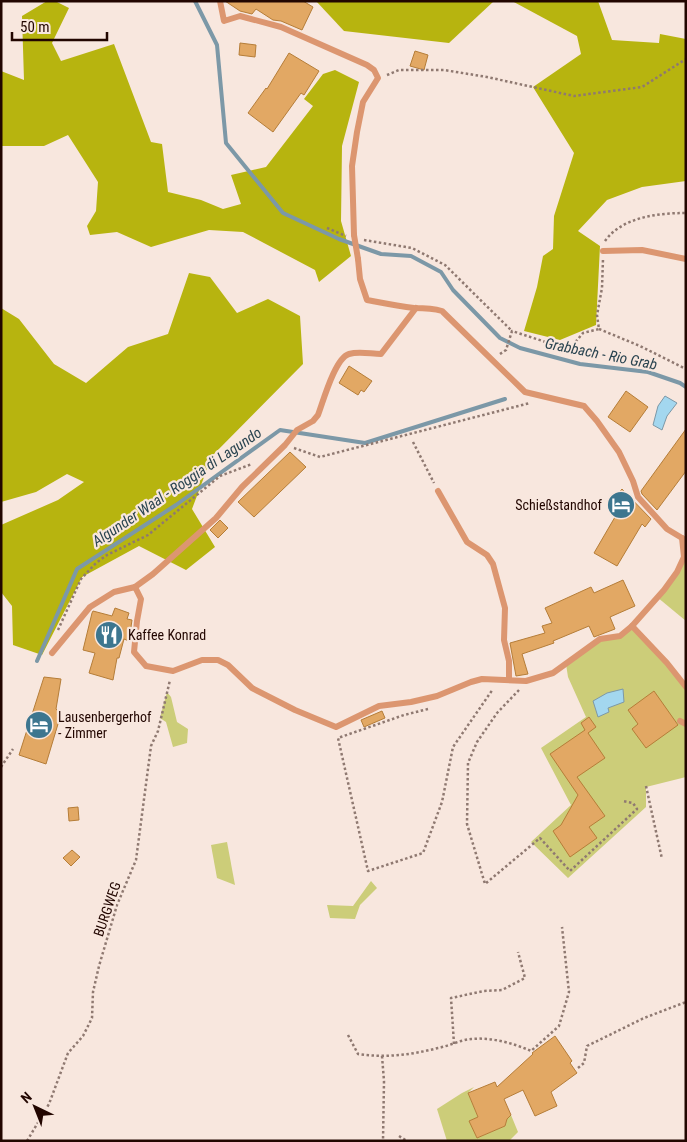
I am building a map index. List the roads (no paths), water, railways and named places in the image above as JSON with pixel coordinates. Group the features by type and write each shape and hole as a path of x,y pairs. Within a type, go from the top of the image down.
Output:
{"lane":[{"path":"135,587 141,599 136,621 134,652 146,666 173,672 202,660 218,660 228,665 252,688 295,710 336,727 379,706 437,696 482,679 526,681 553,673 600,639 620,636 632,626 664,590 677,572 684,557 684,537 668,529 638,497 633,481 619,452 584,406 525,392 442,311 428,307 416,308 367,300 360,280 353,237 352,166 363,102 378,78 374,70 367,65 281,27 240,16 224,21 220,1"},
{"path":"603,251 642,250 686,259"},
{"path":"52,653 90,607 114,592 135,587 153,574 216,518 242,487 285,445 297,430 313,421 318,415 337,366 344,356 350,354 381,354 416,308"},
{"path":"438,491 467,542 486,555 493,564 505,608 504,640 509,661 509,680"},
{"path":"632,626 667,663 686,688"}],"water":[{"path":"665,396 677,403 667,416 662,430 653,425 658,406"},
{"path":"623,689 624,702 608,708 609,712 598,717 593,701 607,693"}],"waterway":[{"name":"Grabbach - Rio Grab","path":"195,1 217,45 226,143 283,213 339,239 381,254 411,256 441,272 453,290 500,338 520,348 580,364 648,372 680,383 686,387"},
{"name":"Algunder Waal - Roggia di Lagundo","path":"37,661 77,569 176,505 280,430 365,443 505,399"}],"place":[{"name":"Schießstandhof","path":"621,505"},
{"name":"Kaffee Konrad","path":"109,635"},
{"name":"Lausenbergerhof - Zimmer","path":"39,725"}]}
